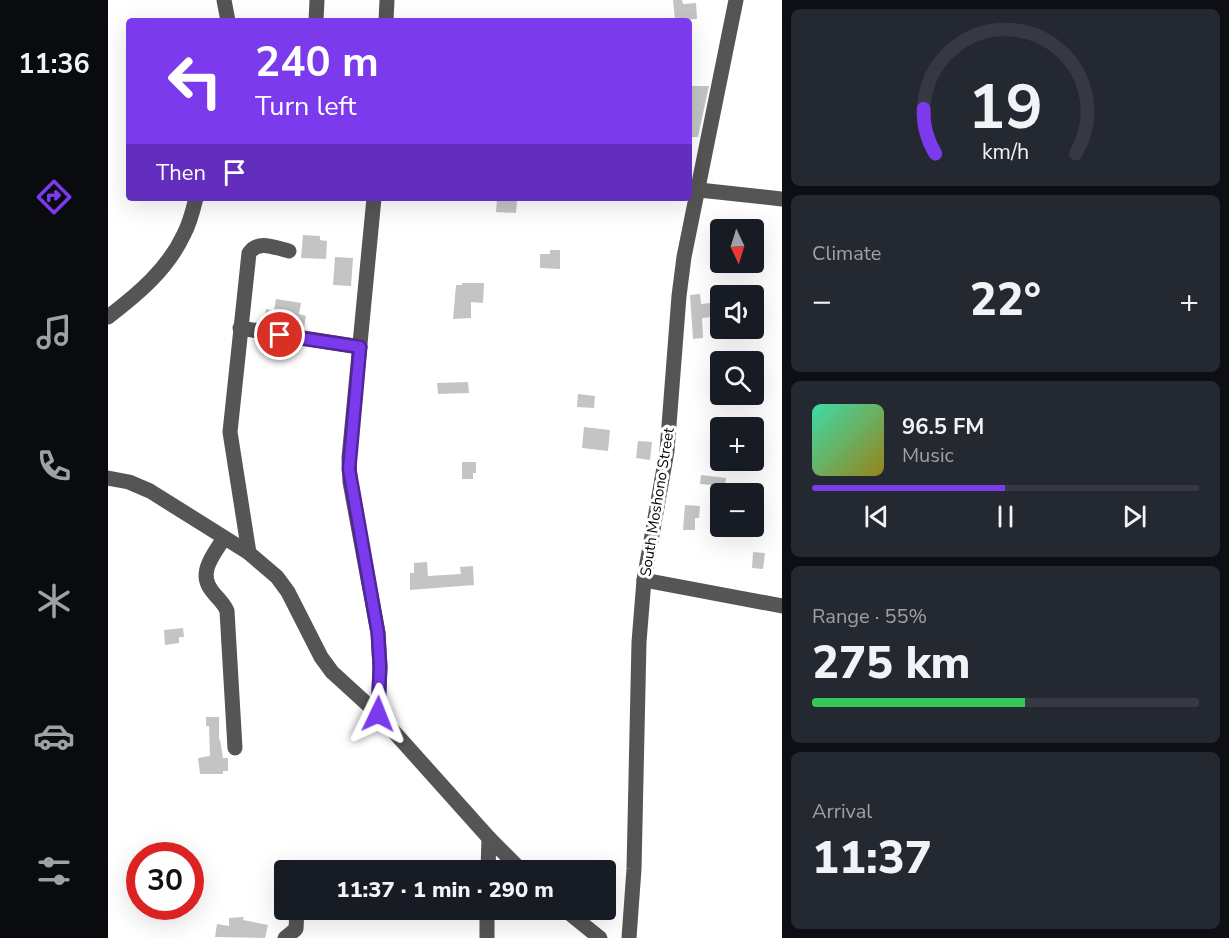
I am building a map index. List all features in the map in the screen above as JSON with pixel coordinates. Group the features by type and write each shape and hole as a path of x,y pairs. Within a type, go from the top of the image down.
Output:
{"street":[{"path":"224,0 227,18"},
{"path":"316,0 316,18"},
{"path":"386,18 387,0"},
{"name":"South Moshono Street","path":"628,938 634,869 638,661 644,580 667,451 681,279 694,189 736,0"},
{"path":"694,189 782,199"},
{"path":"108,317 145,288 158,274 185,233 195,201"},
{"path":"374,201 349,469 378,633 380,667 378,714"},
{"path":"249,553 230,432 249,253 250,250 262,245 289,251"},
{"path":"240,328 360,347"},
{"path":"108,478 129,482 150,491 249,553 277,578 285,588 321,657 332,672 378,714 511,860"},
{"path":"224,538 208,563 206,576 208,586 227,611 235,748"},
{"path":"644,580 782,606"},
{"path":"488,860 489,838"},
{"path":"285,938 296,928 296,920"},
{"path":"487,920 487,938"},
{"path":"578,920 600,938"}],"building":[{"path":"673,0 682,0 683,4 696,3 697,19 675,18"},
{"path":"692,86 709,86 698,137 692,137"},
{"path":"497,201 517,201 516,213 496,212"},
{"path":"303,235 320,236 320,240 327,241 326,259 301,258"},
{"path":"550,250 560,250 560,269 540,268 540,254 550,254"},
{"path":"335,257 353,258 351,286 333,285"},
{"path":"462,283 484,283 483,303 471,302 471,318 453,319 456,285 462,285"},
{"path":"700,294 701,304 710,303 710,317 702,318 703,338 693,339 690,295"},
{"path":"276,299 301,303 299,314 306,316 304,328 264,322 266,309 274,311"},
{"path":"468,382 469,393 438,394 437,383"},
{"path":"578,394 595,396 594,408 577,407"},
{"path":"584,427 610,430 608,451 582,448"},
{"path":"638,441 652,442 650,460 636,458"},
{"path":"462,462 476,462 476,473 473,473 473,479 462,479"},
{"path":"701,475 726,478 725,483 700,484"},
{"path":"685,505 700,506 699,518 695,518 695,530 683,530"},
{"path":"753,552 765,553 763,569 752,568"},
{"path":"427,562 428,576 461,574 460,567 473,566 474,585 410,590 410,573 414,573 414,563"},
{"path":"183,628 184,637 179,637 179,643 165,645 164,630"},
{"path":"206,717 219,717 219,740 223,758 228,758 228,771 223,771 223,774 200,774 198,758 210,756 209,726 206,726"},
{"path":"244,917 243,920 268,925 265,938 215,937 217,924 229,926 229,918"}],"route":[{"path":"280,335 360,347 349,469 378,633 380,667 378,714"}]}
